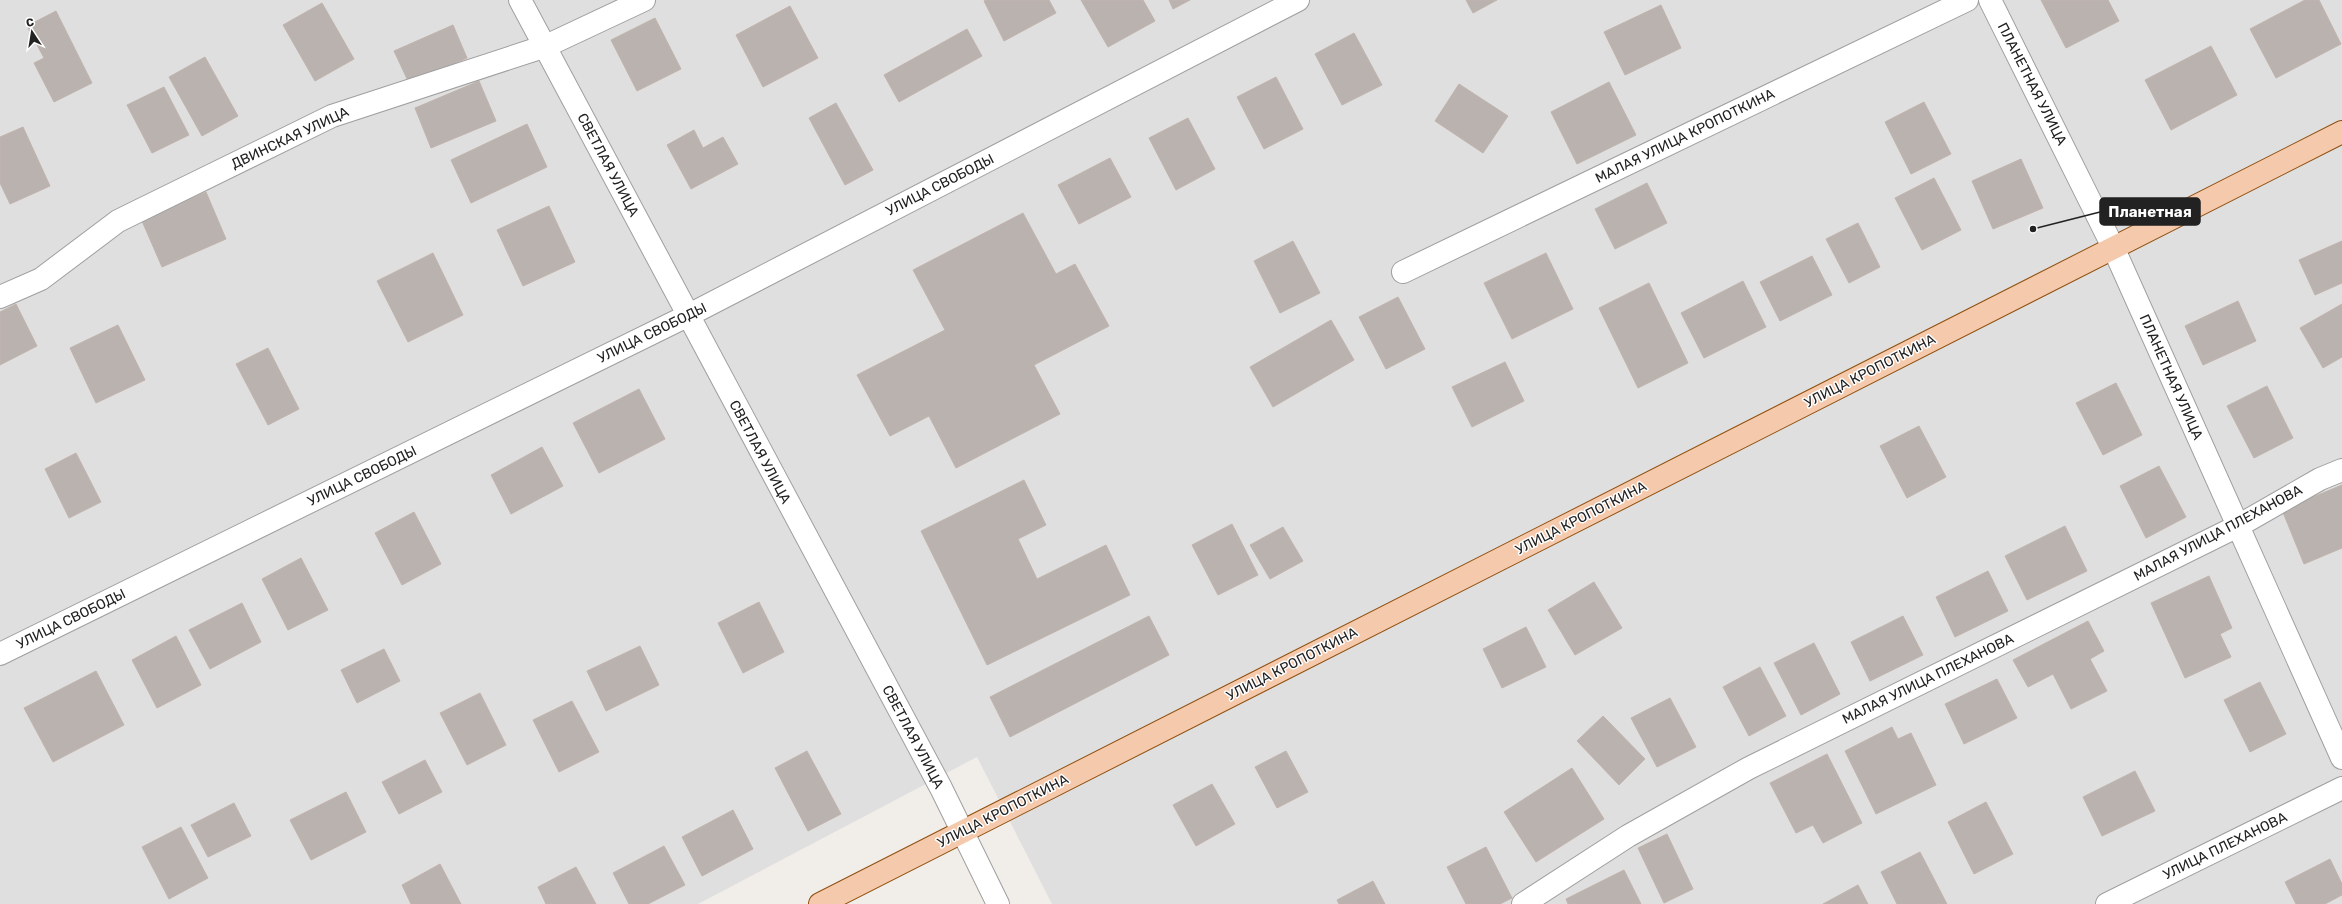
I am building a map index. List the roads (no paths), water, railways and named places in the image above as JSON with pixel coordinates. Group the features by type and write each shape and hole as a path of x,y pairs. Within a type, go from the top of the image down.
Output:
{"main road":[{"name":"УЛИЦА КРОПОТКИНА","path":"820,904 2342,132"}],"street":[{"name":"СВЕТЛАЯ УЛИЦА","path":"520,0 546,46 687,316 964,831 998,904"},
{"name":"ДВИНСКАЯ УЛИЦА","path":"0,297 41,278 118,221 332,116 496,61 546,46 644,0"},
{"name":"УЛИЦА СВОБОДЫ","path":"0,654 687,316 1298,0"},
{"name":"МАЛАЯ УЛИЦА КРОПОТКИНА","path":"1403,272 1967,0"},
{"name":"ПЛАНЕТНАЯ УЛИЦА","path":"1990,0 2113,247 2342,758"},
{"name":"МАЛАЯ УЛИЦА ПЛЕХАНОВА","path":"1523,904 1628,836 1749,768 2238,526 2320,479 2342,470"},
{"name":"УЛИЦА ПЛЕХАНОВА","path":"2108,904 2342,788"}],"place":[{"name":"Планетная","path":"2033,229"}]}
